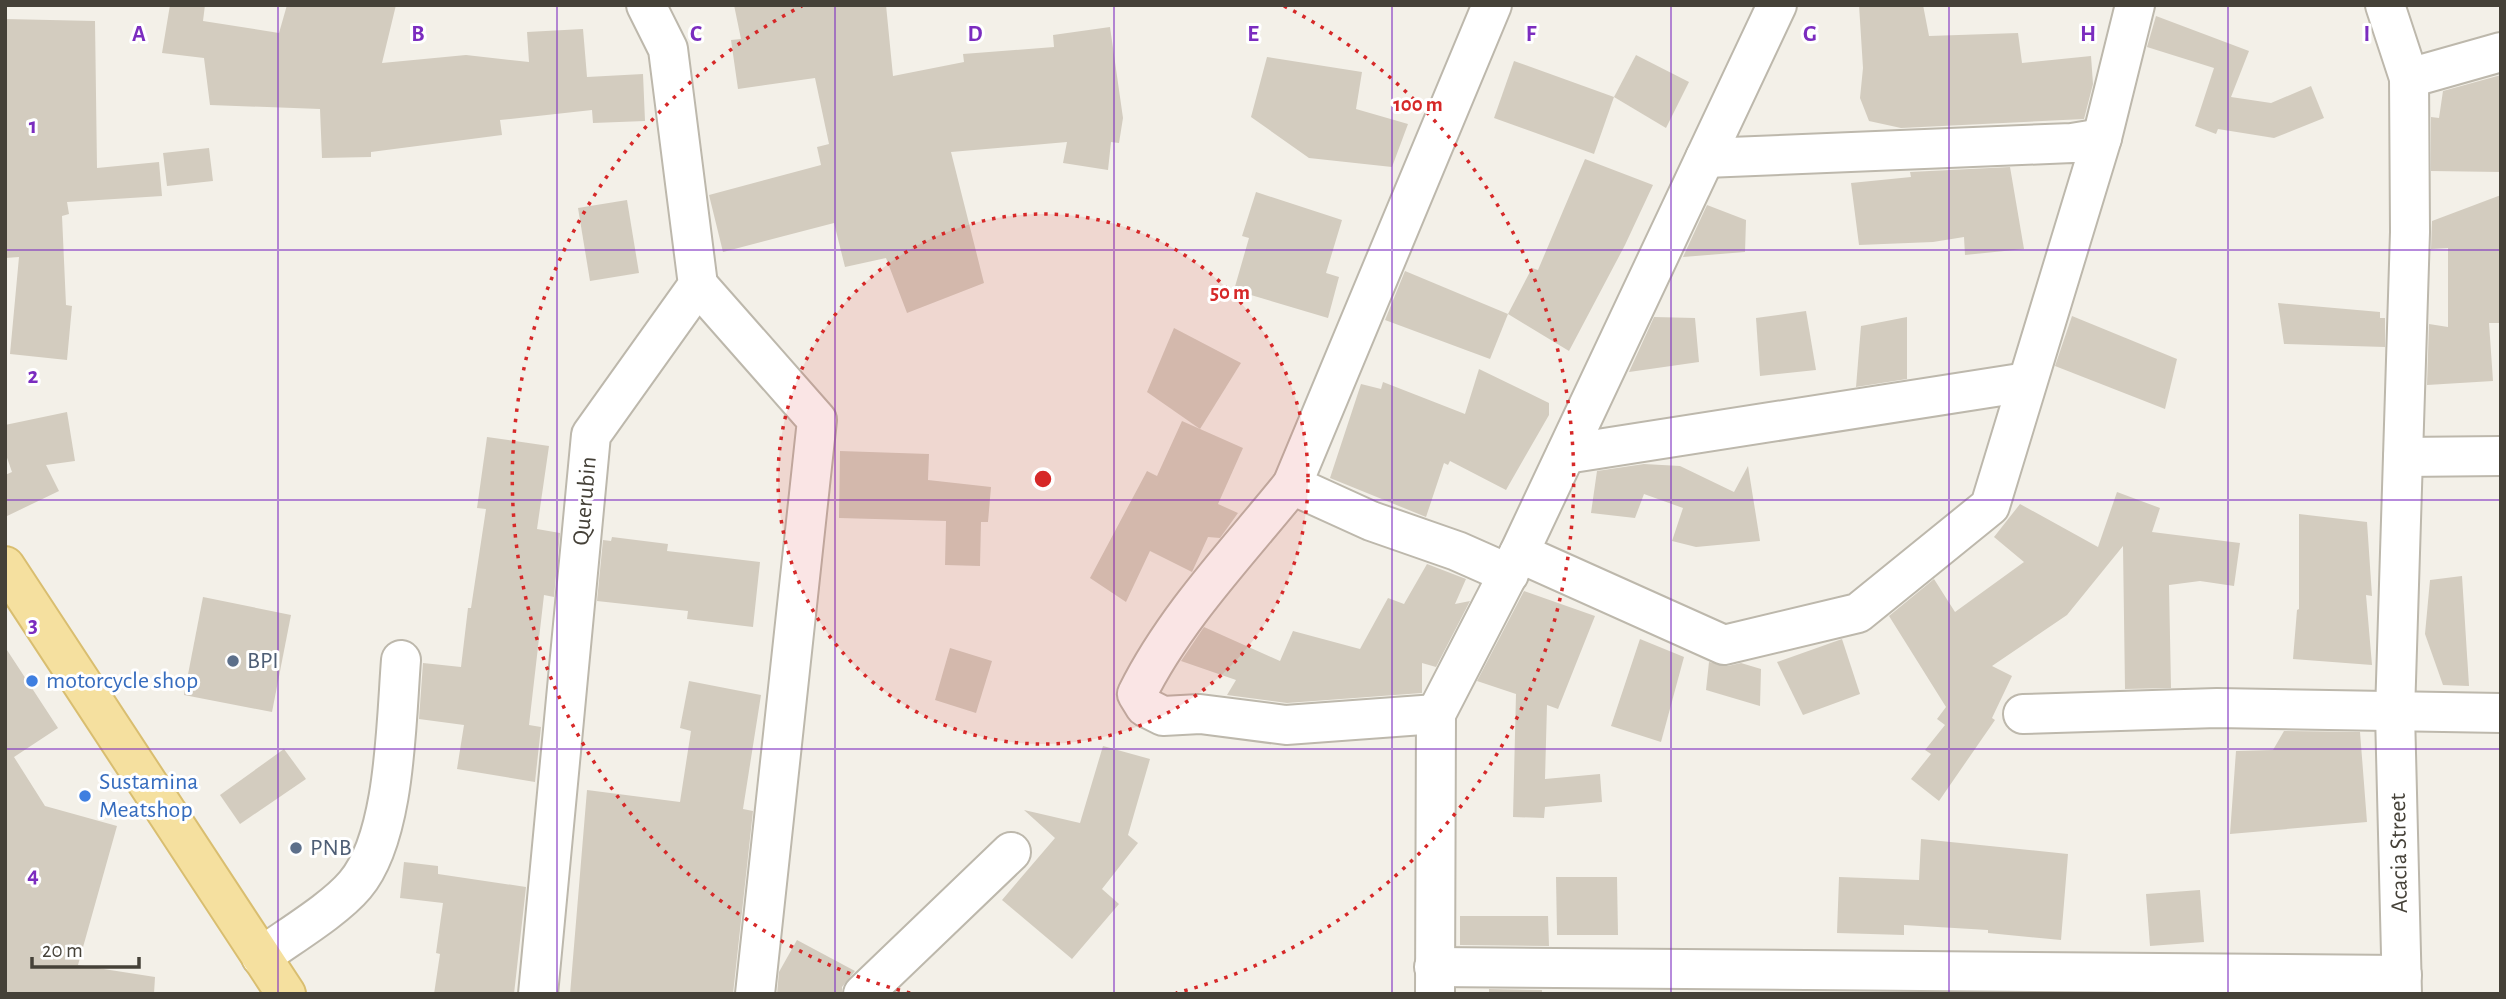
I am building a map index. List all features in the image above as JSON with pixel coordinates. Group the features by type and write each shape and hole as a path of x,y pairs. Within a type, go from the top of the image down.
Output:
{"main road":[{"path":"5,566 286,994"}],"street":[{"path":"646,5 668,49 698,285 817,420 755,994"},
{"path":"1436,713 1286,725 1200,715 1163,716 1145,707 1137,694 1150,668 1194,607 1292,485 1492,5"},
{"path":"1777,5 1514,563 1436,713 1435,981 2402,984"},
{"path":"1292,485 1371,521 1457,551 1514,563 1724,645 1858,613 1990,506 2102,138 2135,5"},
{"name":"Acacia Street","path":"2385,5 2409,78 2410,232 2396,713 2402,984"},
{"path":"2409,78 2501,52"},
{"path":"1705,158 2072,143 2102,138"},
{"name":"Querubin","path":"538,994 591,435 698,285"},
{"path":"1566,454 2027,382"},
{"path":"2403,457 2501,456"},
{"path":"261,957 356,885 376,846 389,799 401,660"},
{"path":"2023,715 2217,708 2501,713"},
{"path":"863,994 1011,852"}],"building":[{"path":"170,5 205,5 203,21 279,33 287,5 396,5 382,63 466,55 529,62 527,32 583,29 587,77 643,74 645,121 593,123 592,110 500,120 502,135 371,152 371,157 322,158 320,109 210,105 204,58 162,53"},
{"path":"734,5 886,5 893,76 964,62 963,54 1054,47 1053,35 1110,27 1123,118 1119,143 1111,142 1108,170 1063,163 1067,142 951,152 984,283 907,313 886,258 845,267 834,223 723,252 709,195 821,165 817,147 829,144 815,78 738,89 731,40 741,39"},
{"path":"1859,5 1923,5 1929,36 2018,33 2022,63 2091,56 2093,84 2084,119 1901,128 1869,121 1860,98 1863,68"},
{"path":"2156,16 2249,51 2231,97 2271,103 2311,86 2324,118 2274,138 2218,129 2216,134 2195,126 2214,68 2147,47"},
{"path":"5,19 95,21 97,168 159,162 162,196 67,202 69,214 62,216 66,305 72,306 67,360 10,354 19,257 5,258"},
{"path":"1636,55 1689,82 1666,128 1614,97"},
{"path":"1267,57 1362,72 1356,109 1408,124 1392,167 1309,158 1251,117"},
{"path":"1514,61 1614,97 1594,154 1494,118"},
{"path":"2501,75 2501,172 2431,171 2431,117 2439,118 2443,91"},
{"path":"209,148 213,181 167,186 163,153"},
{"path":"1585,159 1653,185 1625,245 1569,351 1508,314 1532,268 1538,270"},
{"path":"2010,167 2024,249 1965,255 1964,237 1933,242 1859,245 1851,183 1911,177 1910,172"},
{"path":"1256,192 1342,220 1326,273 1339,277 1328,318 1234,290 1249,238 1242,236"},
{"path":"2501,195 2501,323 2489,323 2493,381 2427,385 2429,324 2448,327 2448,248 2431,249 2432,221"},
{"path":"627,200 639,273 590,281 578,208"},
{"path":"1707,205 1746,220 1745,252 1683,257"},
{"path":"1405,271 1508,314 1490,359 1385,320"},
{"path":"2278,303 2380,312 2380,318 2385,318 2385,347 2284,344"},
{"path":"1806,311 1816,370 1760,376 1756,318"},
{"path":"2072,316 2177,359 2165,409 2055,366"},
{"path":"1654,317 1695,318 1699,362 1629,372"},
{"path":"1907,317 1907,379 1856,387 1861,326"},
{"path":"1174,328 1241,363 1200,429 1147,392"},
{"path":"1479,369 1549,403 1549,415 1506,490 1450,461 1448,465 1444,463 1426,517 1330,478 1361,384 1381,389 1383,382 1465,414"},
{"path":"67,412 75,461 46,465 59,491 5,517 5,475 12,472 5,452 5,425"},
{"path":"1182,421 1243,448 1218,504 1238,513 1220,538 1208,537 1192,572 1150,551 1126,602 1090,578 1147,471 1157,476"},
{"path":"487,437 549,446 537,529 560,533 554,597 544,595 529,725 541,727 535,782 457,769 464,725 419,719 423,663 461,667 468,608 471,608 486,509 477,508"},
{"path":"840,451 929,454 928,480 991,487 988,522 981,522 980,566 945,565 946,521 839,518"},
{"path":"1644,464 1680,466 1734,492 1748,466 1760,541 1696,547 1672,541 1683,508 1644,494 1635,518 1591,513 1597,471"},
{"path":"2117,492 2160,508 2152,532 2240,543 2234,586 2200,581 2169,585 2171,688 2125,689 2123,546 2067,615 1992,666 2012,676 1992,718 1995,720 1939,801 1911,779 1931,754 1925,750 1945,725 1937,719 1946,707 1889,616 1934,579 1955,612 2024,562 1994,537 2020,504 2098,547"},
{"path":"2299,514 2367,522 2372,596 2366,595 2372,665 2293,659 2299,609"},
{"path":"612,537 668,544 667,551 760,562 753,627 687,619 688,611 597,601 603,540 611,541"},
{"path":"1427,564 1466,579 1455,604 1470,601 1436,667 1422,663 1422,693 1287,703 1227,695 1236,680 1181,661 1204,627 1280,661 1293,631 1360,649 1388,598 1404,604"},
{"path":"2462,576 2469,686 2443,685 2425,634 2430,580"},
{"path":"1524,591 1595,616 1558,709 1547,705 1545,779 1600,774 1602,802 1545,807 1544,818 1513,817 1516,694 1477,681"},
{"path":"203,597 291,615 272,712 184,695"},
{"path":"1640,639 1684,657 1661,742 1611,726"},
{"path":"1842,639 1860,694 1803,715 1777,662"},
{"path":"5,647 58,728 14,757 45,806 117,826 78,965 155,977 154,994 5,994"},
{"path":"950,648 992,661 976,713 935,700"},
{"path":"1709,662 1728,666 1741,663 1761,669 1760,706 1706,690"},
{"path":"689,681 761,695 743,809 753,811 733,994 570,994 587,790 680,802 691,731 680,728"},
{"path":"2284,731 2360,732 2367,822 2230,834 2236,751 2273,750"},
{"path":"1103,746 1150,759 1128,835 1138,843 1102,889 1119,904 1072,959 1002,900 1055,838 1024,810 1080,823"},
{"path":"284,749 306,779 240,824 220,795"},
{"path":"1921,839 2068,854 2061,940 1988,933 1988,930 1904,925 1904,935 1837,933 1839,877 1919,880"},
{"path":"404,862 438,866 438,874 526,887 514,994 434,994 443,903 400,898"},
{"path":"1556,877 1617,877 1618,935 1557,935"},
{"path":"2200,890 2204,942 2150,946 2146,894"},
{"path":"1460,916 1548,916 1549,946 1460,945"},
{"path":"797,940 855,971 842,987 842,994 777,994 779,972"},
{"path":"1489,989 1542,990 1542,994 1489,994"}],"place":[{"name":"BPI","path":"233,661"},
{"name":"motorcycle shop","path":"32,681"},
{"name":"Sustamina Meatshop","path":"85,796"},
{"name":"PNB","path":"296,848"}]}
